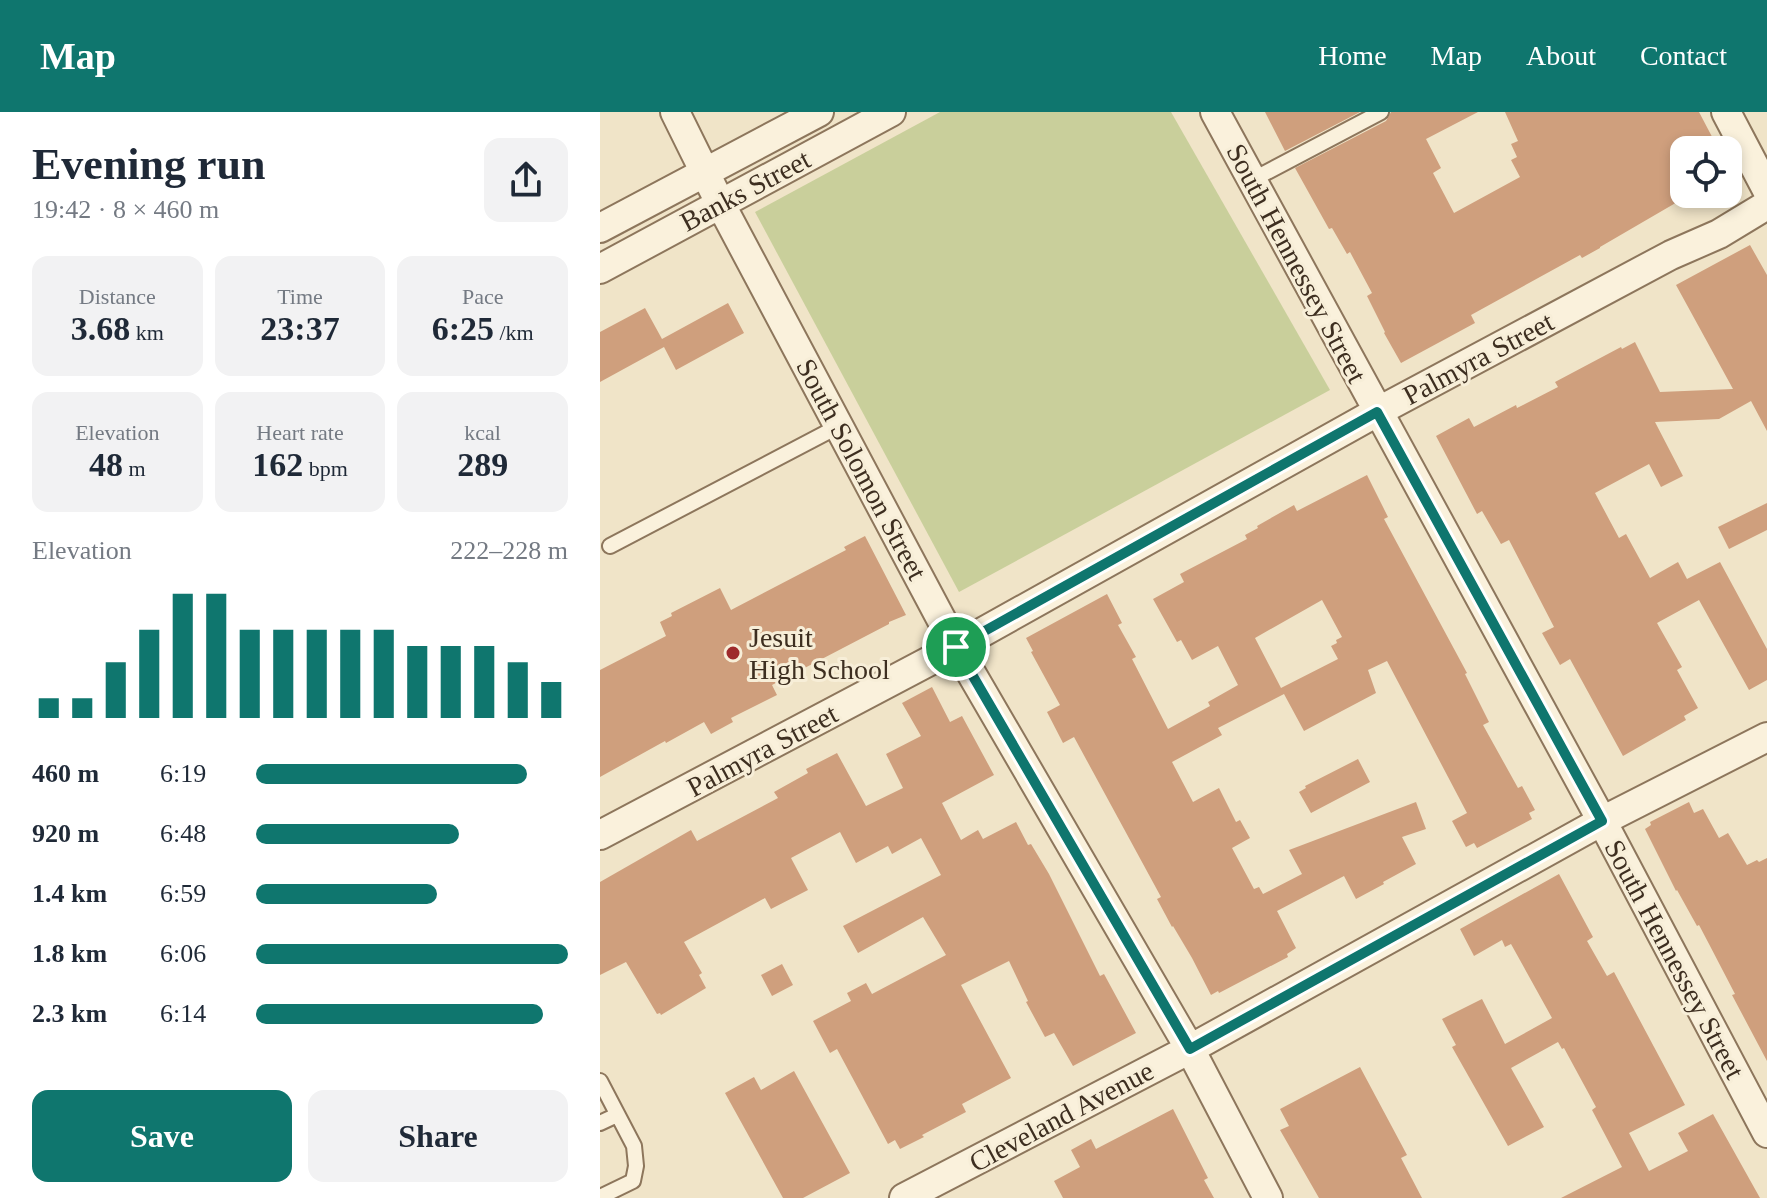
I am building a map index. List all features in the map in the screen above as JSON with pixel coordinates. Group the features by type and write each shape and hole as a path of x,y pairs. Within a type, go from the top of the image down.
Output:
{"street":[{"name":"South Solomon Street","path":"675,112 720,203 956,647 1190,1049 1268,1198"},
{"name":"Banks Street","path":"600,228 819,112"},
{"name":"Banks Street","path":"600,269 891,112"},
{"name":"South Hennessey Street","path":"1215,112 1602,821 1767,1133"},
{"path":"1726,112 1767,190"},
{"name":"Palmyra Street","path":"600,835 956,647 1377,412 1671,255 1719,234 1767,205"},
{"name":"Cleveland Avenue","path":"904,1198 1190,1049 1602,821 1767,737"}],"lane":[{"path":"1252,180 1381,112"},
{"path":"610,546 839,426"},
{"path":"600,1081 634,1146 636,1166 633,1181 600,1197"},
{"path":"600,1123 617,1115"}],"green space":[{"path":"940,112 1171,112 1330,390 959,592 755,212"}],"building":[{"path":"1265,112 1360,112 1285,151"},
{"path":"1391,112 1478,112 1426,139 1441,168 1433,173 1454,213 1520,177 1511,160 1517,157 1511,144 1518,141 1505,112 1699,112 1712,136 1670,136 1670,206 1582,258 1580,255 1471,315 1475,323 1401,363 1367,296 1372,293 1350,252 1347,254 1332,228 1329,229 1295,168 1386,121"},
{"path":"1750,245 1767,275 1767,431 1751,401 1719,419 1655,422 1683,476 1661,487 1649,464 1595,493 1619,538 1626,534 1650,578 1678,562 1687,579 1720,562 1767,649 1767,680 1749,690 1699,600 1657,623 1682,667 1677,670 1698,708 1684,716 1686,720 1623,756 1570,659 1560,665 1542,633 1554,627 1509,540 1501,544 1482,511 1477,514 1436,436 1469,418 1474,427 1516,405 1517,408 1558,387 1555,382 1635,342 1660,392 1733,389 1676,285"},
{"path":"728,303 744,333 676,370 664,347 600,382 600,332 645,308 662,339"},
{"path":"1367,475 1388,517 1384,519 1467,673 1489,722 1483,725 1518,788 1522,786 1535,810 1529,813 1532,819 1477,848 1474,843 1466,847 1452,821 1467,813 1387,661 1368,670 1376,693 1304,731 1284,694 1218,728 1222,735 1172,762 1193,802 1219,788 1236,822 1240,820 1250,838 1232,848 1254,889 1259,887 1263,894 1302,874 1289,850 1416,802 1426,829 1402,837 1416,864 1384,884 1356,899 1344,876 1277,911 1296,948 1287,954 1288,957 1211,995 1157,899 1161,897 1074,737 1063,743 1047,712 1060,705 1026,638 1107,594 1122,623 1118,625 1136,657 1132,659 1168,729 1210,706 1208,702 1238,685 1218,646 1192,660 1181,640 1177,642 1153,599 1184,582 1180,574 1247,539 1245,535 1257,526 1294,505 1297,511","holes":["1322,600 1342,637 1331,646 1338,659 1281,688 1255,638"]},
{"path":"1767,503 1767,530 1729,549 1718,527"},
{"name":"Jesuit High School","path":"865,536 906,615 772,685 777,695 731,718 733,722 711,734 704,722 600,777 600,670 666,636 660,622 672,616 671,613 720,588 731,610 846,550 844,547"},
{"path":"932,687 950,722 962,716 994,775 942,803 961,840 978,830 983,839 1016,822 1049,874 1100,976 1104,974 1136,1033 1073,1066 1054,1033 1045,1037 1009,961 961,985 1011,1078 962,1104 966,1112 900,1149 895,1140 888,1144 837,1049 830,1053 813,1021 851,1001 847,993 866,983 872,994 946,955 923,917 858,953 843,926 941,875 921,838 892,854 888,846 856,863 840,832 791,858 808,890 771,909 765,898 684,942 702,973 699,975 706,988 661,1015 657,1014 626,962 600,975 600,882 691,830 697,841 778,798 774,792 808,773 806,769 837,753 866,806 903,788 886,754 921,736 902,703"},
{"path":"1358,759 1370,782 1311,813 1299,792"},
{"path":"1689,802 1694,813 1703,809 1719,838 1728,833 1747,865 1767,858 1767,1061 1709,944 1676,891 1645,829 1651,825 1650,822"},
{"path":"1559,874 1593,937 1587,941 1607,976 1614,972 1685,1105 1629,1133 1649,1171 1688,1151 1678,1133 1713,1114 1760,1198 1561,1198 1622,1167 1592,1110 1596,1107 1558,1042 1511,1068 1544,1127 1508,1146 1452,1047 1456,1045 1442,1019 1482,999 1505,1044 1552,1018 1511,944 1505,947 1502,940 1474,956 1460,929"},
{"path":"782,964 793,985 772,996 761,975"},
{"path":"1360,1067 1407,1155 1401,1158 1422,1198 1319,1198 1280,1130 1289,1126 1280,1109"},
{"path":"794,1071 850,1173 803,1198 783,1198 725,1093 754,1077 761,1090"},
{"path":"1173,1109 1208,1178 1204,1180 1214,1198 1063,1198 1054,1181 1080,1167 1071,1150 1091,1139 1096,1149"}],"place":[{"name":"Jesuit High School","path":"733,653"}],"route":[{"path":"1377,412 1602,821 1190,1049 956,647 1377,412"}]}
